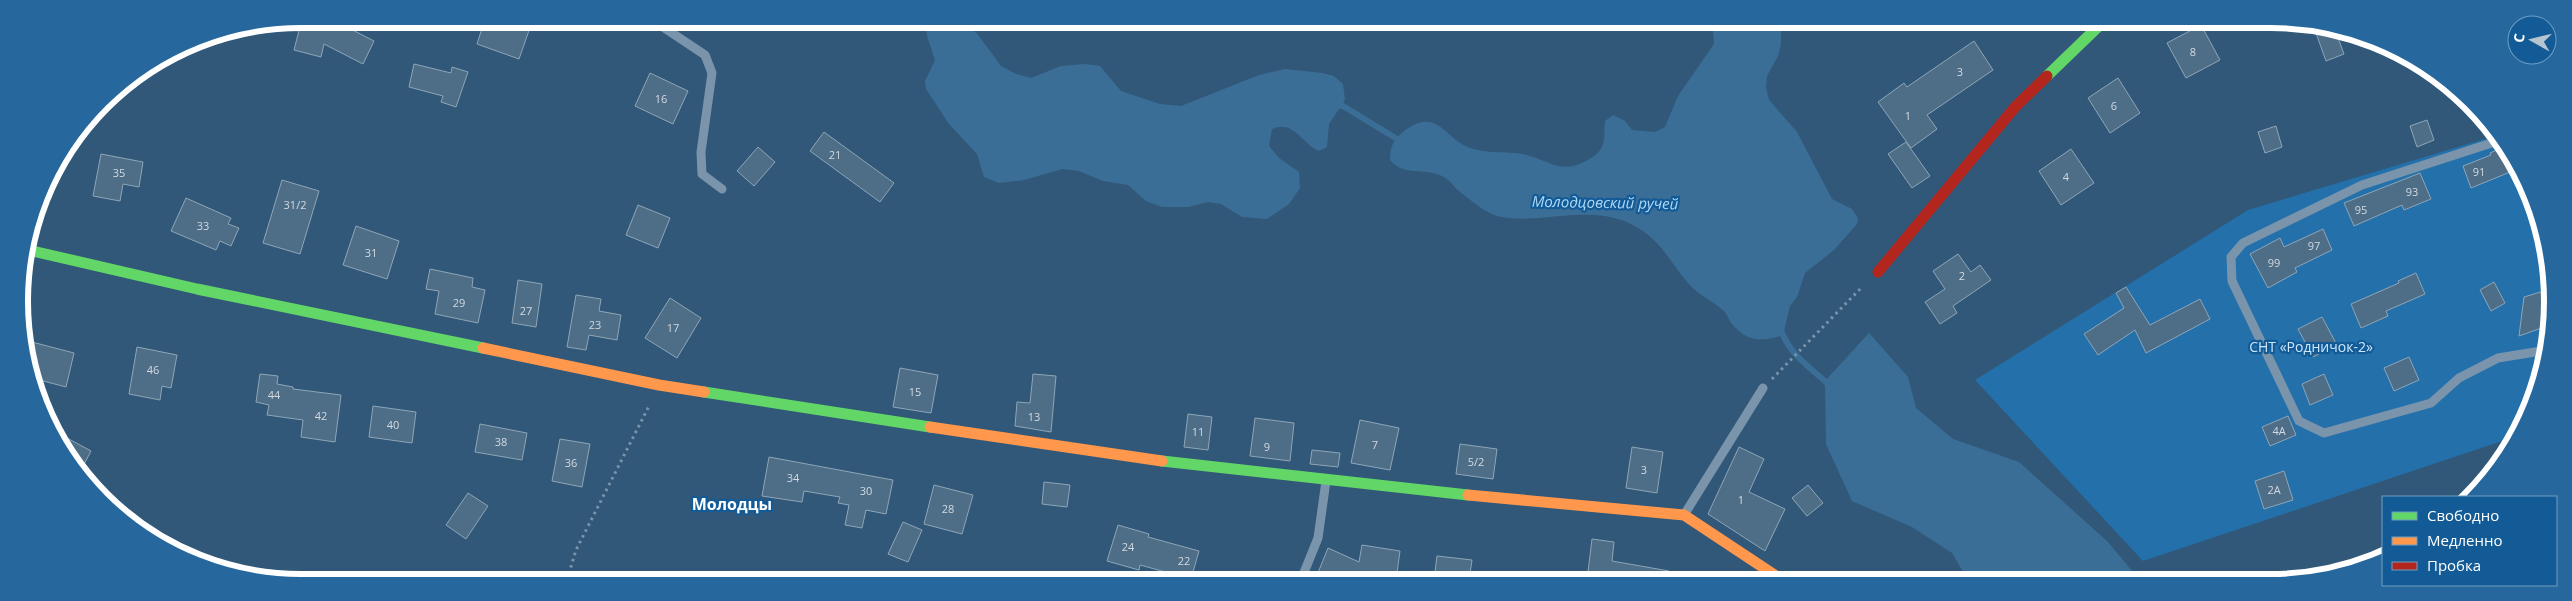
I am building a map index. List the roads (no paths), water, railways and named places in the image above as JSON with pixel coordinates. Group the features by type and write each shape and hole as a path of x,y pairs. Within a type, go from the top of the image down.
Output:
{"street":[{"path":"1878,272 2016,106 2097,28"},
{"path":"32,251 197,289 659,385 1112,455 1326,479 1684,515 1773,574"}],"lane":[{"path":"664,28 705,55 712,73 701,152 702,174 722,189"},
{"path":"2494,142 2362,184 2243,242 2232,257 2232,281 2299,421 2324,433 2432,402 2459,378 2498,358 2539,351"},
{"path":"1684,515 1763,388"},
{"path":"1303,574 1318,538 1326,479"}],"water":[{"path":"926,28 964,28 976,32 1001,66 1016,74 1031,78 1061,66 1085,64 1100,66 1121,91 1160,104 1181,106 1259,75 1285,69 1334,76 1343,84 1345,100 1329,124 1327,147 1319,151 1286,127 1272,129 1269,146 1279,158 1299,172 1300,188 1289,204 1267,219 1242,217 1221,204 1208,202 1188,207 1162,207 1146,201 1128,185 1103,181 1079,171 1062,169 1024,180 999,183 984,177 977,154 949,124 926,89 925,81 935,60 927,36"},
{"path":"1713,28 1781,28 1781,44 1778,56 1767,76 1766,88 1769,100 1797,132 1832,199 1852,209 1858,218 1857,224 1834,250 1805,273 1797,297 1790,306 1783,335 1768,339 1755,339 1743,334 1732,324 1724,311 1692,287 1650,236 1631,224 1615,218 1598,215 1529,219 1497,216 1477,205 1444,177 1435,173 1408,170 1390,160 1392,147 1397,138 1416,124 1425,122 1433,123 1440,127 1461,144 1470,148 1483,151 1523,154 1564,167 1581,164 1593,157 1602,146 1605,121 1613,115 1625,121 1632,130 1655,132 1665,127 1678,96 1714,44"},
{"path":"1869,333 1908,377 1916,408 1953,439 2019,462 2108,542 2135,574 1964,574 1952,553 1912,527 1852,501 1826,444 1825,381"}],"waterway":[{"name":"Молодцовский ручей","path":"1334,104 1343,106 1402,142"},
{"name":"Молодцовский ручей","path":"1780,327 1789,346 1801,360 1831,387"}],"district":[{"name":"Молодцы","path":"732,504"}],"park label":[{"name":"СНТ «Родничок-2»","path":"2311,347"}]}
